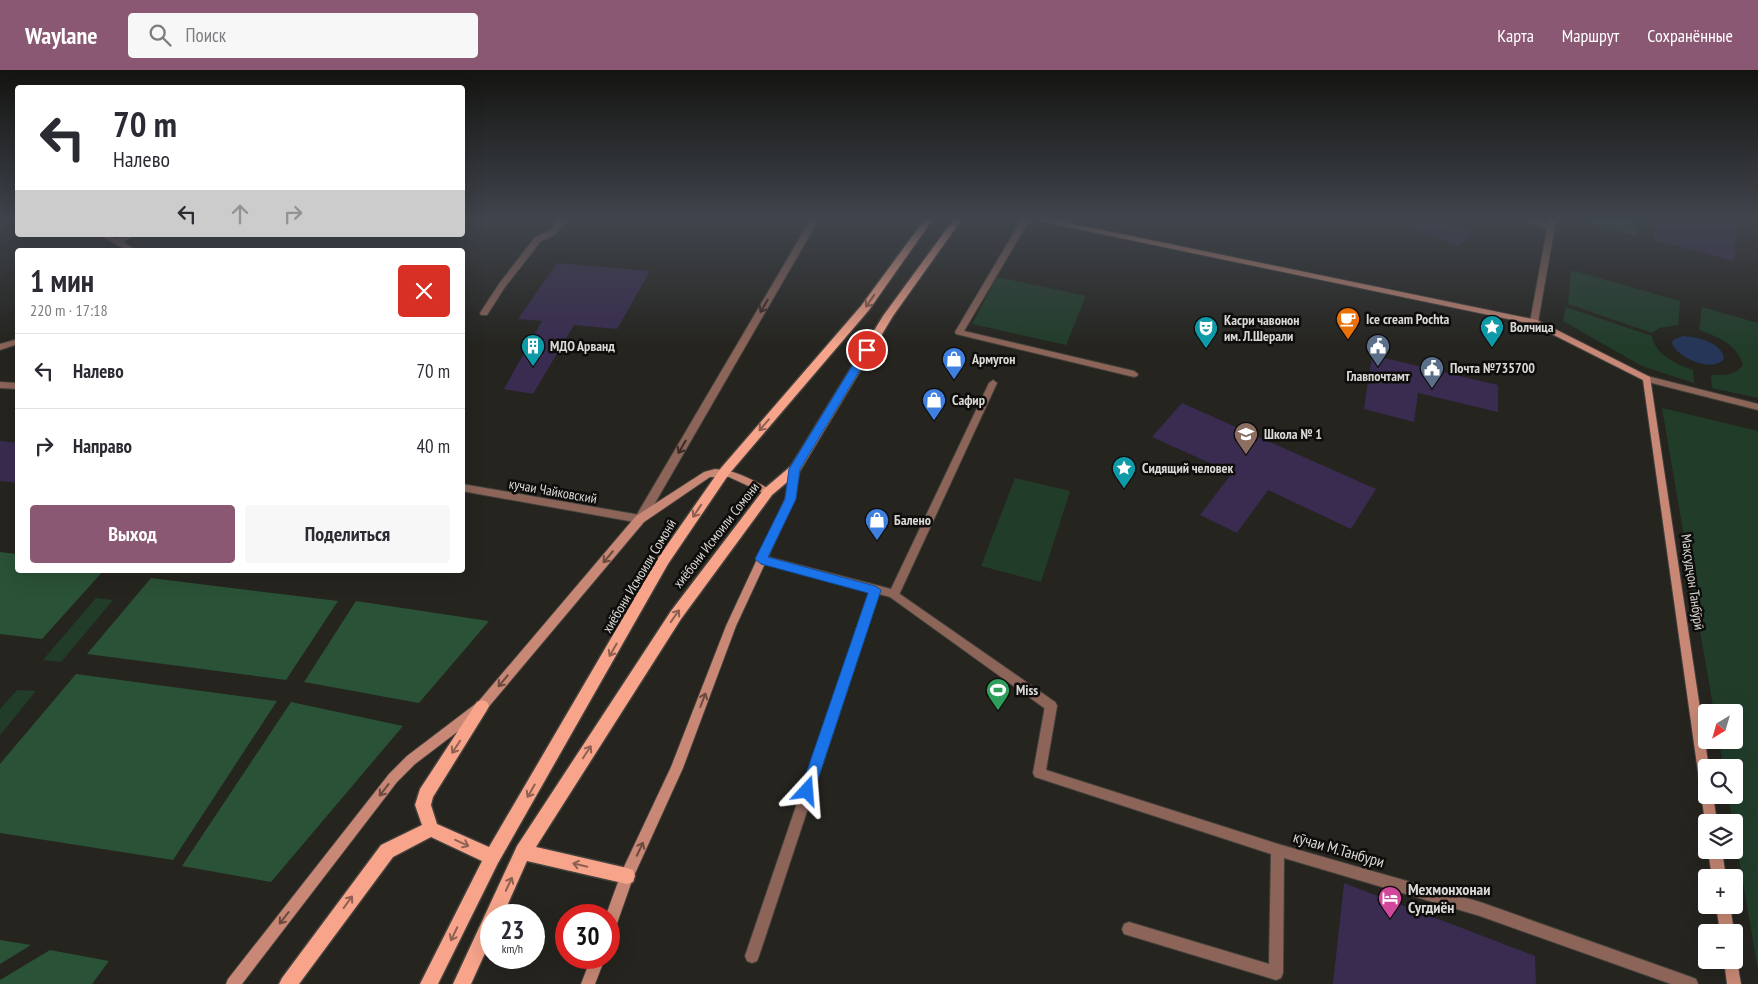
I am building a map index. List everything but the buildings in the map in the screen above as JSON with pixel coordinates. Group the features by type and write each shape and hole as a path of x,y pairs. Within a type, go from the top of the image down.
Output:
{"main road":[{"name":"хиёбони Исмоили Сомонӣ","path":"429,984 492,857 663,561 724,471 864,308 898,262"},
{"name":"хиёбони Исмоили Сомони","path":"499,904 523,852 676,614 768,492 795,469 888,316 927,262"},
{"path":"1244,262 1534,322 1647,380"},
{"name":"Мақсудҷон Танбӯрӣ","path":"1647,380 1702,759"},
{"path":"617,904 627,876 677,768 731,626 790,499 795,469"},
{"path":"492,857 431,829 423,805 426,794 482,706 640,519 707,474 724,471 768,492"},
{"path":"233,984 393,778 411,760 482,706"},
{"path":"288,984 387,852 431,829"},
{"path":"523,852 627,876"},
{"path":"462,984 480,945"},
{"path":"588,984 594,969"},
{"path":"1732,969 1734,984"}],"street":[{"path":"484,313 521,262"},
{"path":"640,519 790,262"},
{"path":"1001,262 959,332 1134,374"},
{"path":"1534,322 1544,262"},
{"path":"0,347 15,341"},
{"path":"1647,380 1758,407"},
{"path":"761,559 894,594 993,384"},
{"path":"0,385 15,386"},
{"name":"кучаи Чайковский","path":"465,489 640,519"},
{"path":"752,956 875,590"},
{"name":"кӯчаи М.Танбури","path":"894,594 1051,706 1039,774 1278,850 1480,910 1691,984"},
{"path":"1128,928 1276,973 1278,850"}],"green space":[{"path":"1571,270 1680,301 1678,325 1659,328 1652,333 1568,304"},
{"path":"997,277 1086,296 1066,345 972,324"},
{"path":"1566,307 1652,336 1654,343 1662,354 1673,362 1693,370 1694,383 1642,366 1563,321"},
{"path":"1702,307 1758,323 1758,398 1712,388 1711,375 1733,373 1743,365 1736,352 1726,342 1699,330"},
{"path":"1662,408 1758,431 1758,970 1743,882 1743,869 1741,869 1739,859 1743,859 1743,814 1731,814 1730,804 1743,804 1743,759 1722,759 1720,749 1743,749 1743,704 1713,704"},
{"path":"1015,478 1070,491 1041,582 981,566"},
{"path":"0,552 15,554 15,573 101,573 42,639 0,634"},
{"path":"151,578 338,601 286,680 87,654"},
{"path":"96,598 113,600 61,662 43,660"},
{"path":"356,601 489,621 419,703 304,682"},
{"path":"76,674 277,701 173,860 0,833 0,764"},
{"path":"17,690 36,691 0,735 0,709"},
{"path":"291,702 403,726 271,882 182,866"},
{"path":"0,940 31,945 0,964"},
{"path":"50,950 109,961 92,984 0,984 0,980"}],"water":[{"path":"1683,336 1702,339 1714,345 1719,348 1724,359 1712,365 1695,362 1687,358 1675,349 1672,343 1673,340"}],"place":[{"name":"Ice cream Pochta","path":"1348,340"},
{"name":"Волчица","path":"1492,348"},
{"name":"Касри чавонон им. Л.Шерали","path":"1206,349"},
{"name":"МДО Арванд","path":"533,367"},
{"name":"Главпочтамт","path":"1378,367"},
{"name":"Армугон","path":"954,380"},
{"name":"Почта №735700","path":"1432,389"},
{"name":"Сафир","path":"934,421"},
{"name":"Школа № 1","path":"1246,455"},
{"name":"Сидящий человек","path":"1124,489"},
{"name":"Балено","path":"877,541"},
{"name":"Miss","path":"998,711"},
{"name":"Мехмонхонаи Сугдиён","path":"1390,919"}],"route":[{"path":"807,791 875,590 761,559 790,499 795,469 867,350"}]}
